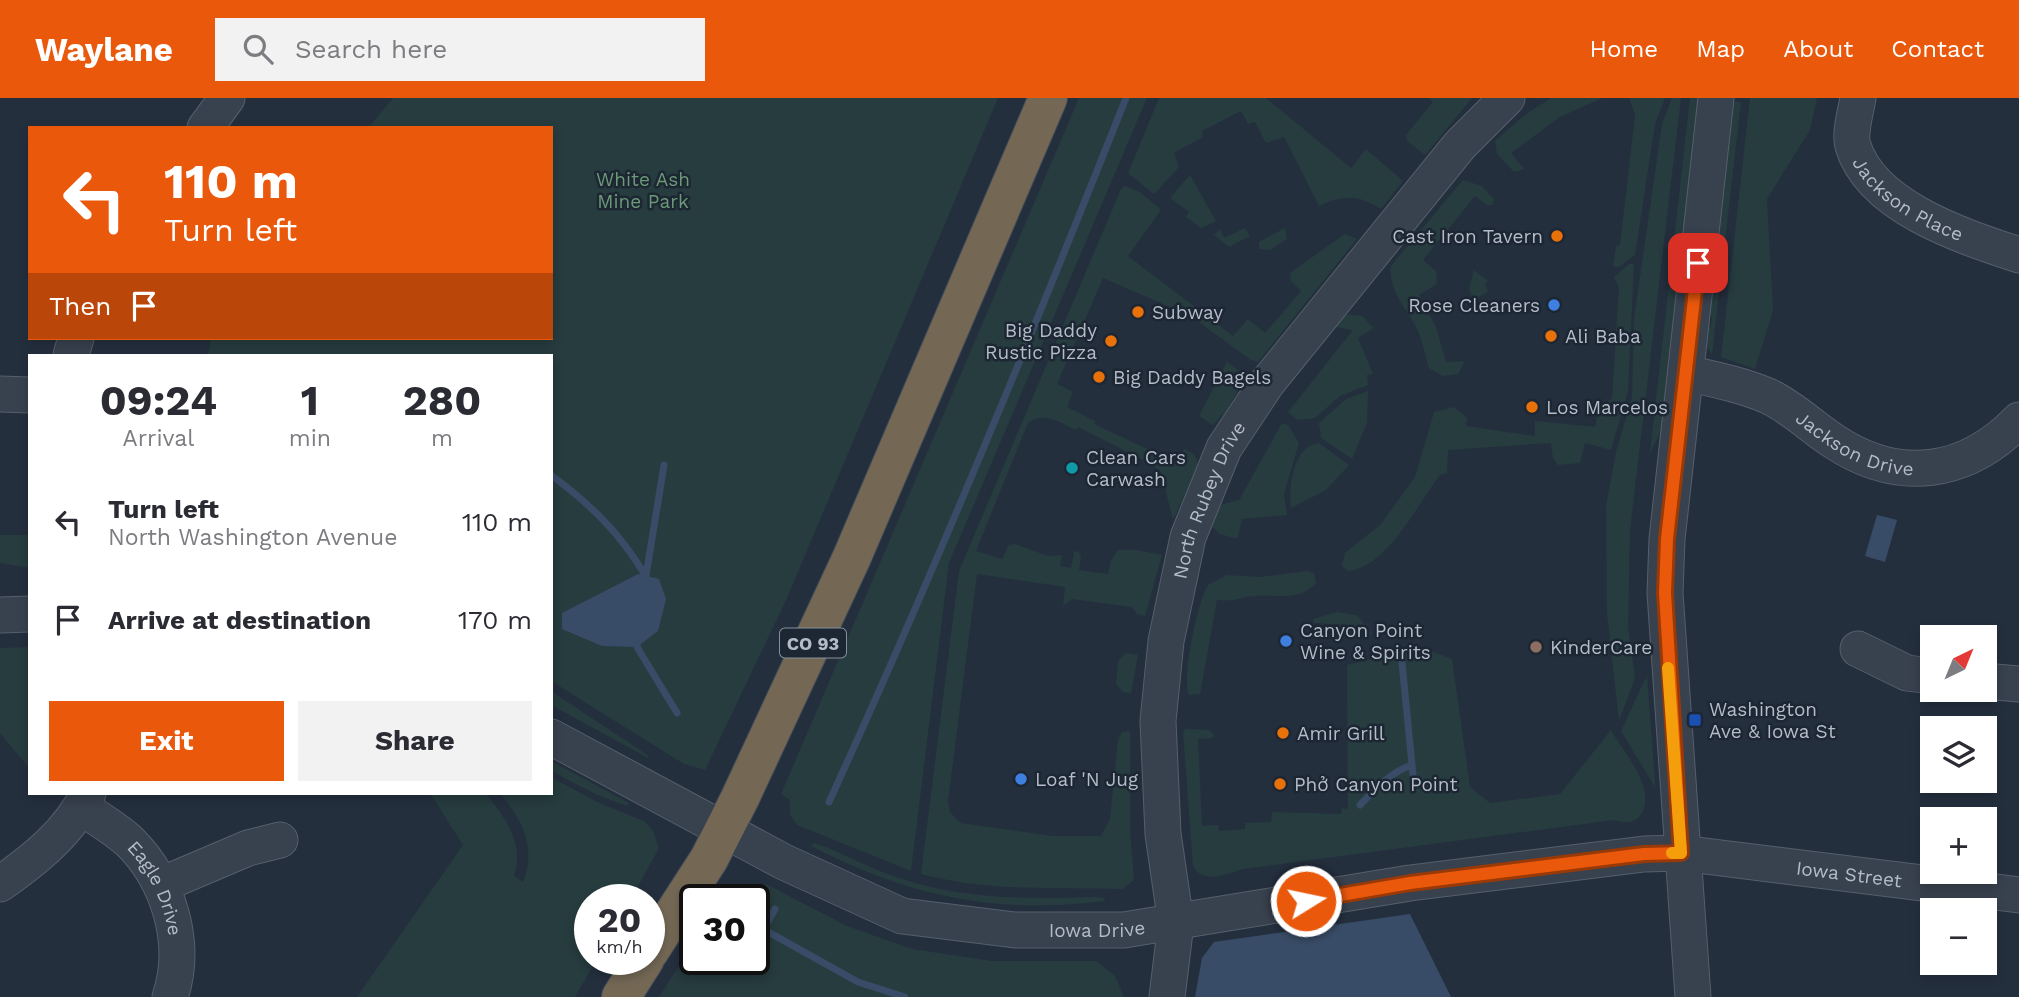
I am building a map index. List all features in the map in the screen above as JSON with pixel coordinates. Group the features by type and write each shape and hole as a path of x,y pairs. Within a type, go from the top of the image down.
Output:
{"highway":[{"name":"CO 93","path":"665,927 709,859 740,798 852,557 1048,98"},
{"path":"621,997 635,975"}],"street":[{"path":"206,126 227,98"},
{"name":"North Rubey Drive","path":"1167,997 1176,923 1163,834 1157,721 1174,590 1188,537 1224,448 1267,383 1460,145 1507,98"},
{"path":"1693,997 1665,593 1667,539 1716,98"},
{"name":"Jackson Place","path":"1858,98 1852,145 1868,172 1895,201 1964,237 2019,255"},
{"name":"Jackson Drive","path":"1686,373 1770,397 1837,444 1889,467 1915,469 1946,466 1976,456 2019,420"},
{"path":"0,394 28,395"},
{"path":"0,615 28,614"},
{"path":"1858,649 1907,673 1920,675"},
{"path":"1997,682 2019,684"},
{"name":"Iowa Drive","path":"553,738 838,889 902,916 1047,932 1124,930 1410,883 1644,854 1681,853"},
{"path":"0,884 53,841 85,800"},
{"name":"Eagle Drive","path":"85,800 149,863 161,885 174,931 177,968 170,997"},
{"path":"161,885 248,848 280,840"},
{"name":"Iowa Street","path":"1681,853 2019,895"}],"green space":[{"name":"White Ash Mine Park","path":"393,98 998,98 787,598 705,770 684,764 553,682 553,354 208,354 211,340 553,340 553,126 370,126"},
{"path":"1079,98 1147,98 949,563 911,871 797,825 790,815 790,800 781,794"},
{"path":"1159,98 1266,98 1351,168 1366,149 1403,181 1381,209 1351,198 1336,199 1319,206 1284,137 1266,143 1255,122 1248,124 1241,111 1202,131 1203,137 1174,153 1179,167 1154,194 1128,173"},
{"path":"1429,98 1472,98 1425,155 1407,141 1406,135 1433,102"},
{"path":"1551,98 1602,98 1560,117 1511,153 1524,169 1514,172 1497,154 1495,141 1526,114"},
{"path":"1629,98 1665,98 1655,124 1635,255 1619,267 1613,267 1616,246 1620,245 1635,115"},
{"path":"1672,98 1681,98 1630,530 1628,627 1635,678 1619,721 1607,613 1606,506 1616,452 1632,397 1634,319 1662,124"},
{"path":"1690,98 1700,98 1661,431 1650,453"},
{"path":"1750,98 1817,98 1810,130 1767,199 1773,311 1755,369 1721,357"},
{"path":"1733,101 1741,102 1712,354 1706,346 1706,327 1711,327 1712,316 1709,315"},
{"path":"1190,175 1216,221 1201,228 1186,217 1189,212 1170,198"},
{"path":"1463,180 1482,186 1494,199 1492,205 1487,205 1475,196 1423,260 1436,271 1437,284 1419,295 1436,327 1446,362 1465,361 1458,374 1443,376 1429,368 1418,331 1392,284 1391,266"},
{"path":"1125,186 1140,192 1161,210 1128,256 1233,336 1248,319 1265,333 1301,291 1290,280 1291,272 1345,234 1357,239 1258,362 1251,360 1174,304 1172,308 1103,278 1057,384 1073,392 1067,407 1095,421 1094,424 1177,463 1184,449 1187,450 1195,455 1198,467 1173,520 1161,472 1149,463 1078,427 1076,430 1046,418 1028,423 976,551 1002,559 1009,545 1015,544 1048,556 1062,555 1060,566 1071,568 1074,552 1078,551 1081,556 1079,570 1108,574 1111,560 1118,550 1162,555 1145,616 1137,614 1132,607 1072,599 1063,606 1065,587 977,574 948,801 950,812 960,823 1053,836 1101,836 1110,819 1118,740 1122,732 1130,731 1130,830 1134,880 1122,889 1021,888 971,884 921,874 959,571 1121,189"},
{"path":"1245,228 1250,236 1229,247 1214,235 1220,229 1224,238"},
{"path":"1285,228 1287,239 1270,250 1259,249 1259,242"},
{"path":"1629,264 1634,264 1628,391 1611,450 1585,443 1580,463 1558,465 1553,458 1551,443 1448,450 1447,473 1440,475 1389,546 1363,567 1348,571 1342,566 1345,553 1381,524 1415,477 1434,412 1454,407 1467,418 1466,426 1535,436 1535,421 1595,427 1599,409 1612,398 1619,287 1614,277"},
{"path":"1474,270 1488,281 1485,284 1488,292 1473,300 1469,288"},
{"path":"1343,314 1362,316 1374,328 1358,338 1373,374 1367,375 1368,385 1340,396 1315,418 1297,420 1288,412 1353,330 1329,326"},
{"path":"1227,362 1246,376 1227,410 1213,425 1199,416"},
{"path":"1368,391 1367,423 1352,459 1321,438 1319,423 1346,399"},
{"path":"1282,423 1288,425 1299,443 1284,494 1287,515 1242,519 1238,537 1219,534 1212,526 1213,507 1239,500"},
{"path":"1319,443 1349,465 1326,490 1291,508 1290,490 1298,459 1303,451"},
{"path":"0,535 28,535 28,568 0,563"},
{"path":"1307,571 1314,573 1316,583 1303,593 1217,600 1200,694 1189,695 1187,673 1192,640 1208,585 1227,575 1259,577"},
{"path":"1337,612 1357,615 1372,634 1348,638 1348,625 1314,623 1313,619"},
{"path":"28,647 28,767 0,733 0,648"},
{"path":"1420,647 1452,659 1470,787 1490,803 1560,794 1611,730 1642,784 1645,806 1640,816 1628,822 1614,820 1243,869 1209,877 1198,872 1193,866 1183,732 1186,729 1209,730 1214,734 1212,738 1198,739 1202,826 1218,825 1219,831 1245,829 1245,823 1271,822 1272,812 1341,814 1342,808 1348,809 1347,665"},
{"path":"1126,653 1138,655 1131,693 1123,692 1116,684 1118,661"},
{"path":"1647,675 1655,781 1655,787 1621,731"},
{"path":"553,692 649,756 648,758 553,706"},
{"path":"553,762 629,803 627,806 597,795 553,772"},
{"path":"553,778 599,803 644,821 653,831 659,848 639,884 574,884 574,975 588,975 575,997 357,997 463,845 431,795 487,795 511,832 517,852 514,876 523,882 527,869 528,846 521,824 502,795 553,795"},
{"path":"814,843 888,874 948,891 1021,898 1096,897 1104,898 1105,901 1027,905 953,898 882,878 811,846"},
{"path":"770,886 847,926 912,949 992,961 1096,961 1115,976 1124,997 659,997 679,966 679,975 770,975"}],"water":[{"path":"1877,515 1897,520 1885,562 1865,556"},
{"path":"638,574 659,579 666,599 658,631 637,647 602,646 562,629 562,613"},
{"path":"1410,914 1451,997 1195,997 1202,958 1214,942"}],"waterway":[{"path":"829,802 982,452 1126,98"},
{"path":"645,582 664,465"},
{"path":"553,477 603,520 645,575"},
{"path":"638,639 637,647 677,713"},
{"path":"1402,663 1413,775"},
{"path":"1360,805 1390,777 1412,765"},
{"path":"770,918 775,909"},
{"path":"770,933 858,982 905,997"}],"slow traffic":[{"path":"1668,668 1681,853 1672,853"}],"place":[{"name":"Cast Iron Tavern","path":"1557,236"},
{"name":"Rose Cleaners","path":"1554,305"},
{"name":"Subway","path":"1138,312"},
{"name":"Ali Baba","path":"1551,336"},
{"name":"Big Daddy Rustic Pizza","path":"1111,341"},
{"name":"Big Daddy Bagels","path":"1099,377"},
{"name":"Los Marcelos","path":"1532,407"},
{"name":"Clean Cars Carwash","path":"1072,468"},
{"name":"Canyon Point Wine & Spirits","path":"1286,641"},
{"name":"KinderCare","path":"1536,647"},
{"name":"Washington Ave & Iowa St","path":"1695,720"},
{"name":"Amir Grill","path":"1283,733"},
{"name":"Loaf 'N Jug","path":"1021,779"},
{"name":"Phở Canyon Point","path":"1280,784"}],"route":[{"path":"1306,901 1410,883 1644,854 1681,853 1665,593 1667,539 1698,263"}]}
